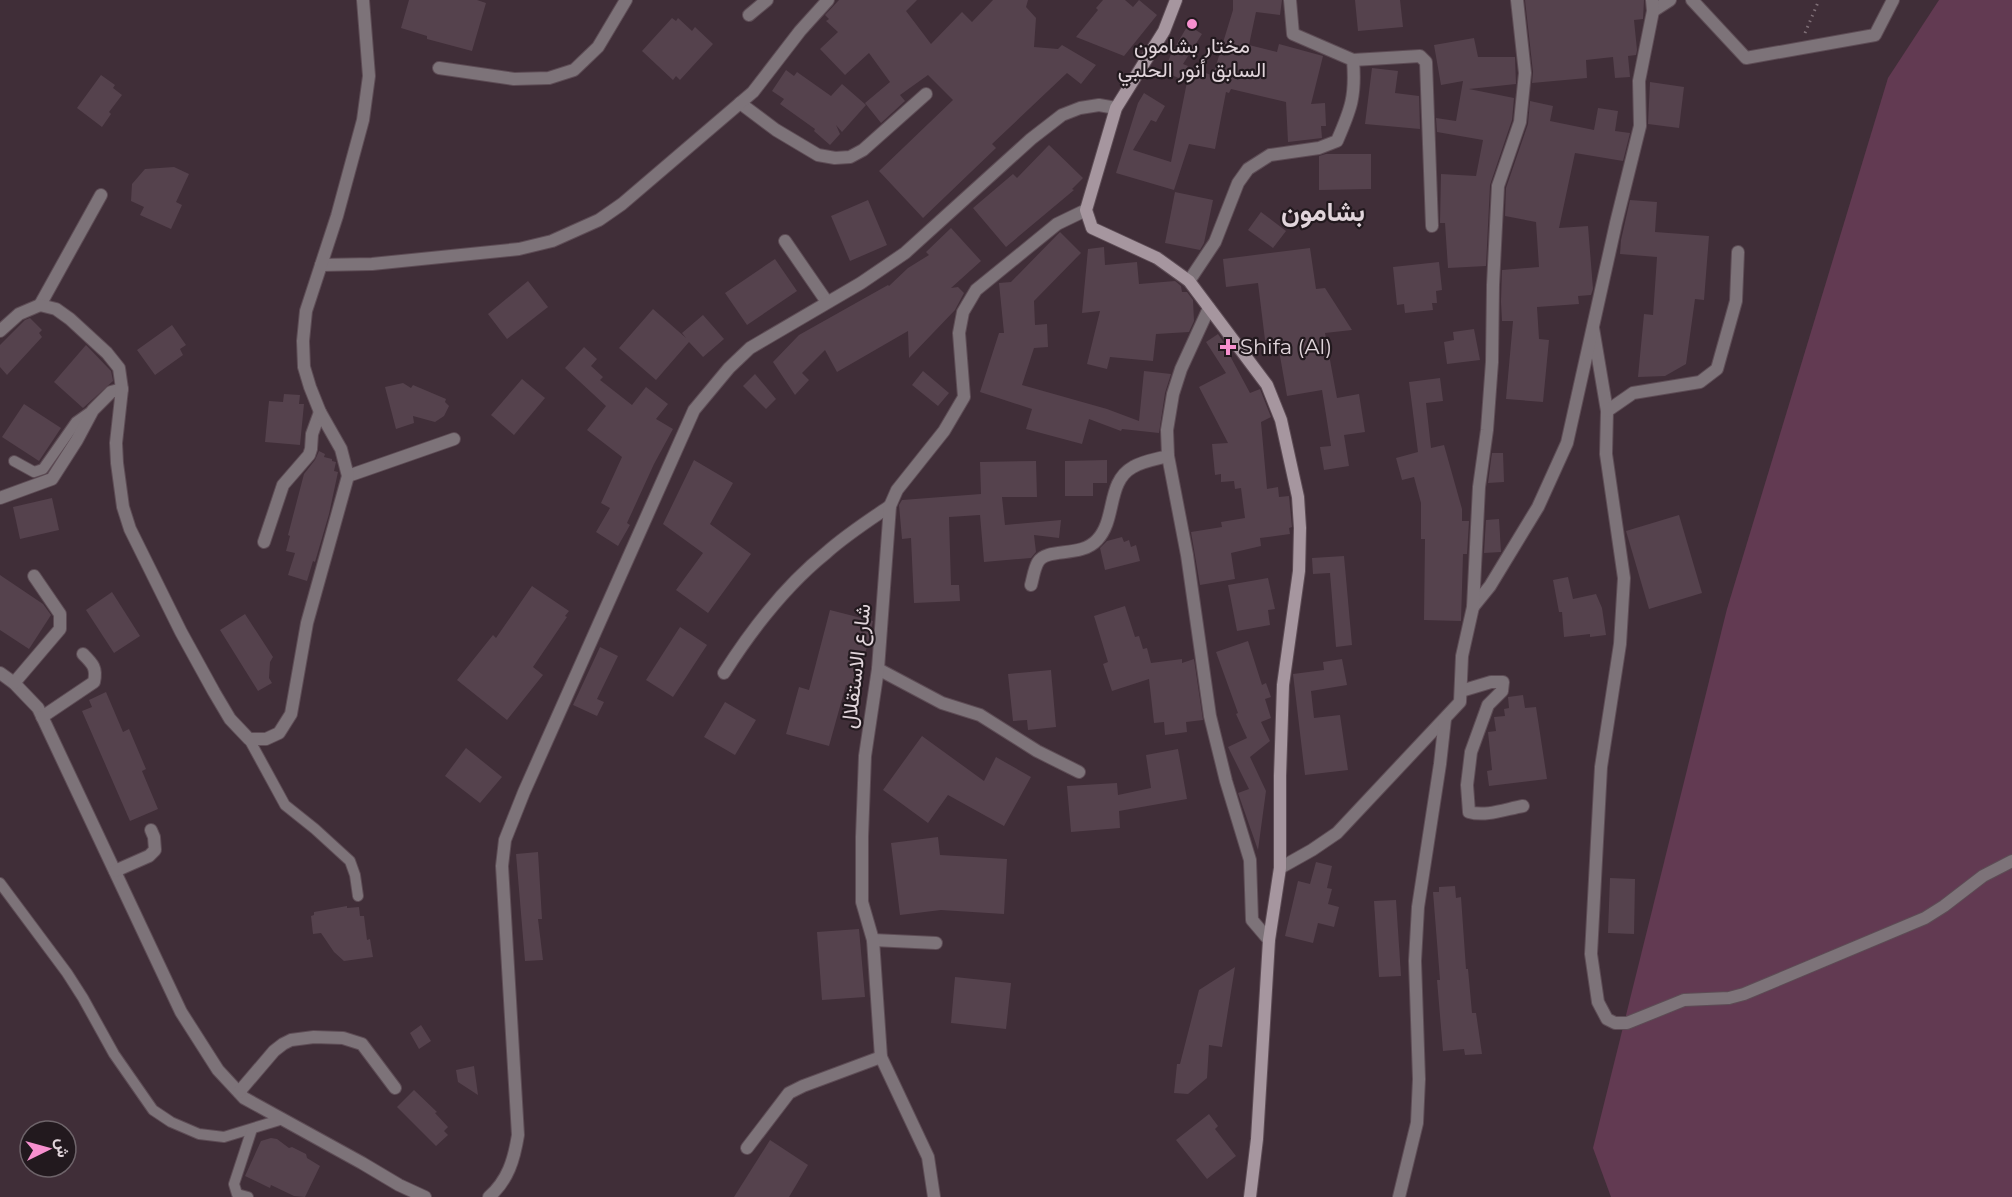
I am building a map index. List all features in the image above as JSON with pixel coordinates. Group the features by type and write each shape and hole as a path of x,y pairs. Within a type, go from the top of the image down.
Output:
{"main road":[{"path":"1176,0 1164,31 1116,108 1086,210 1092,228 1157,258 1189,281 1266,385 1281,420 1298,497 1299,571 1283,685 1280,868 1269,940 1257,1139 1250,1197"}],"street":[{"path":"2,326 19,314 40,305 56,309 107,353 119,368 122,389 117,435 117,463 123,507 130,529 181,632 230,719 249,739 266,739 279,733 291,714 307,623 348,476 341,449 320,412 304,367 303,341 306,311 337,216 363,120 369,76 363,0"},
{"path":"439,68 514,79 549,78 574,70 598,47 626,0"},
{"path":"749,15 767,0"},
{"path":"321,265 372,264 480,255 519,249 552,241 599,220 622,204 753,92 828,0"},
{"path":"1290,0 1293,34 1353,60 1420,56 1426,62 1432,226"},
{"path":"1280,868 1337,833 1460,702 1462,656 1473,607 1479,487 1487,430 1492,362 1498,186 1520,122 1525,73 1521,25 1516,0"},
{"path":"1473,607 1502,567 1538,507 1554,477 1567,444 1640,126 1640,81 1653,5 1670,0"},
{"path":"1692,0 1746,57 1875,34 1893,0"},
{"path":"1189,281 1215,242 1238,183 1248,169 1270,154 1319,148 1337,141 1352,104 1353,60"},
{"path":"740,103 776,130 818,155 835,158 850,157 863,150 926,94"},
{"path":"489,1197 500,1187 509,1173 518,1135 502,866 506,840 514,817 694,410 729,368 750,348 905,253 1031,139 1062,115 1080,108 1099,105 1116,108"},
{"path":"40,305 101,195"},
{"name":"شارع الاستقلال","path":"934,1197 928,1157 881,1058 873,940 862,902 865,756 878,669 890,506 897,490 944,431 964,397 959,333 963,312 976,290 1057,224 1086,210"},
{"path":"785,241 827,302"},
{"path":"1607,411 1633,393 1700,382 1717,369 1736,301 1738,252"},
{"path":"1209,308 1181,369 1173,394 1167,430 1168,456 1187,555 1210,716 1226,781 1250,860 1252,920 1269,940"},
{"path":"1593,328 1607,411 1606,454 1624,578 1620,644 1601,767 1591,954 1598,1002 1607,1019 1615,1023 1628,1023 1684,1000 1729,998 1744,994 1925,918 1983,876 2012,861"},
{"path":"0,498 52,478 78,440 93,410 111,392 122,389"},
{"path":"264,542 284,485 309,455 312,434 320,412"},
{"path":"348,476 454,439"},
{"path":"1031,585 1037,563 1042,558 1082,550 1097,540 1109,518 1118,481 1126,471 1135,465 1168,456"},
{"path":"724,673 747,638 797,580 845,537 890,506"},
{"path":"14,683 60,629 60,614 34,576"},
{"path":"42,717 94,682 96,671 93,664 83,654"},
{"path":"878,669 942,703 980,716 1037,751 1079,772"},
{"path":"0,673 14,683 38,708 181,1012 218,1070 244,1098 399,1185 425,1197"},
{"path":"1461,691 1491,682 1503,682 1502,691 1488,705 1471,752 1467,785 1469,812 1487,813 1523,806"},
{"path":"1399,1197 1418,1123 1419,1079 1415,961 1418,907 1440,764 1444,719"},
{"path":"115,871 149,856 155,850 151,830"},
{"path":"873,940 936,943"},
{"path":"238,1092 282,1044 291,1040 314,1037 343,1038 362,1044 395,1088"},
{"path":"747,1148 789,1094 802,1086 881,1058"}],"lane":[{"path":"14,461 34,472 43,469 76,422 93,410"},
{"path":"249,739 285,805 350,861 358,896"},
{"path":"0,883 67,973 114,1054 153,1110 171,1122 199,1134 224,1137 283,1119"},
{"path":"248,1197 237,1194 234,1184 252,1129"}],"path":[{"path":"1799,49 1819,0"}],"shaded area":[{"path":"1939,0 2012,0 2012,1197 1611,1197 1593,1148 1727,609 1888,78"}],"building":[{"path":"409,0 477,0 486,3 472,51 427,39 427,36 401,28"},
{"path":"839,0 917,0 906,11 931,44 962,12 972,22 993,0 1028,0 1026,7 1036,18 1034,47 1058,49 1062,45 1096,65 1081,84 1067,73 992,144 996,148 923,218 879,171 953,100 928,75 900,95 905,101 881,123 865,103 890,82 869,53 845,75 820,49 838,32 826,21 829,19 825,15"},
{"path":"1103,0 1125,0 1133,7 1139,0 1157,15 1124,56 1076,37 1098,10 1096,8"},
{"path":"1233,0 1282,0 1280,15 1256,12 1249,45 1277,52 1279,44 1323,56 1311,104 1325,103 1326,126 1321,126 1322,138 1288,142 1286,102 1231,89 1229,93 1226,92 1215,149 1189,144 1174,190 1116,173 1138,103 1144,93 1165,106 1156,122 1151,120 1133,150 1171,162 1190,67 1211,75 1212,71 1214,72 1233,10"},
{"path":"1355,0 1400,0 1403,27 1358,31"},
{"path":"1525,0 1644,0 1643,19 1634,20 1637,50 1636,55 1628,56 1630,77 1615,78 1613,57 1586,60 1587,78 1532,83 1533,72"},
{"path":"672,18 676,21 678,18 692,31 695,27 713,44 680,80 676,76 673,80 642,51"},
{"path":"1188,25 1202,34 1183,64 1188,66 1181,79 1164,72 1171,54"},
{"path":"1474,38 1478,57 1515,57 1516,84 1469,89 1514,98 1512,120 1490,185 1486,266 1448,268 1445,223 1440,223 1441,174 1476,176 1483,140 1437,132 1436,118 1456,121 1463,81 1441,85 1434,45"},
{"path":"1372,68 1398,71 1395,93 1419,96 1420,129 1365,124"},
{"path":"786,70 794,76 797,72 831,96 842,84 866,105 842,132 836,125 840,134 830,145 814,131 815,129 780,104 784,99 772,91"},
{"path":"101,75 115,85 113,88 122,95 109,112 111,114 102,127 77,108"},
{"path":"1650,82 1684,87 1679,128 1648,124"},
{"path":"1530,101 1553,106 1550,121 1594,130 1598,108 1618,111 1615,131 1630,133 1623,161 1575,153 1559,228 1588,226 1593,289 1591,295 1578,296 1579,304 1537,307 1539,339 1549,340 1543,402 1506,399 1513,321 1502,321 1501,302 1502,270 1539,267 1536,222 1505,216 1506,188 1528,124"},
{"path":"1049,145 1083,178 1072,189 1074,190 1006,247 973,208 1013,174 1017,178"},
{"path":"1371,154 1371,189 1319,190 1319,156"},
{"path":"174,167 189,174 176,202 182,205 171,229 140,215 144,207 131,201 132,184 145,169"},
{"path":"1175,192 1213,200 1204,243 1200,250 1165,243"},
{"path":"868,200 887,245 850,261 831,216"},
{"path":"1630,200 1657,202 1655,232 1709,236 1704,300 1695,299 1686,364 1665,376 1638,377 1644,314 1653,315 1657,257 1620,254"},
{"path":"1261,212 1286,231 1273,248 1248,230"},
{"path":"951,228 981,261 951,288 958,287 964,293 955,310 909,358 908,331 837,372 825,350 802,373 809,380 795,395 773,362 799,335 889,286 908,268 929,255 926,252"},
{"path":"1060,232 1081,253 1034,301 1035,325 1047,324 1048,347 1034,348 1022,385 1107,409 1139,421 1144,371 1171,374 1165,393 1159,433 1122,429 1121,431 1089,419 1082,444 1026,429 1032,409 980,392 999,333 1004,333 999,283 1011,282"},
{"path":"1104,247 1105,265 1137,262 1139,284 1175,281 1181,286 1182,292 1187,292 1193,300 1194,321 1189,332 1156,334 1153,361 1110,357 1107,369 1087,364 1100,311 1082,313 1088,249"},
{"path":"1310,248 1316,289 1325,288 1352,330 1325,333 1337,398 1359,394 1365,432 1344,435 1349,466 1324,470 1320,447 1331,446 1322,390 1287,396 1277,339 1265,340 1258,283 1226,287 1223,259"},
{"path":"775,259 797,291 747,325 725,293"},
{"path":"1439,262 1442,290 1436,291 1437,303 1432,303 1433,310 1405,313 1404,304 1397,305 1393,267"},
{"path":"528,281 548,307 507,339 488,314"},
{"path":"653,309 686,338 682,333 703,315 724,339 703,357 689,342 656,380 619,348"},
{"path":"30,318 42,330 39,333 42,337 7,375 0,367 0,345 25,320"},
{"path":"172,325 186,345 180,349 183,355 155,375 137,350"},
{"path":"1474,329 1480,360 1447,364 1444,342 1454,340 1453,332"},
{"path":"1218,334 1231,353 1229,354 1250,393 1260,389 1271,417 1261,422 1267,489 1278,487 1279,497 1289,496 1292,527 1289,528 1290,534 1260,538 1261,546 1231,553 1235,579 1200,585 1191,532 1222,527 1221,522 1245,518 1241,488 1235,489 1234,481 1221,482 1221,474 1215,475 1212,444 1228,443 1199,387 1226,373 1206,342"},
{"path":"86,345 111,371 113,381 83,408 54,382"},
{"path":"584,347 597,359 591,366 603,377 600,380 632,405 646,387 668,404 656,419 673,429 654,464 627,523 630,525 618,546 596,532 610,508 601,503 622,457 587,430 606,406 565,368"},
{"path":"923,371 949,393 938,406 912,385"},
{"path":"755,374 776,399 766,409 743,386"},
{"path":"1440,378 1443,401 1426,403 1431,448 1444,445 1462,509 1462,521 1469,521 1467,554 1463,554 1461,621 1424,620 1425,539 1421,539 1421,503 1414,477 1402,480 1396,458 1418,452 1409,382"},
{"path":"522,379 545,398 514,435 491,415"},
{"path":"403,383 411,388 413,385 446,399 445,402 449,406 444,416 435,422 413,416 414,423 396,429 385,387"},
{"path":"284,394 300,395 299,404 304,404 300,445 265,442 269,401 283,402"},
{"path":"24,404 61,428 39,461 2,437"},
{"path":"319,451 325,454 324,457 336,462 334,471 338,472 329,514 307,581 288,575 295,553 286,551 304,474"},
{"path":"1492,453 1503,453 1504,482 1488,483"},
{"path":"694,460 733,483 710,524 751,554 708,613 676,590 703,553 663,524"},
{"path":"1107,460 1107,483 1093,483 1093,496 1065,496 1065,461"},
{"path":"1036,461 1037,497 1002,497 1005,525 1061,520 1059,538 1034,535 1036,552 1031,558 984,562 980,515 949,517 951,585 959,585 960,601 914,603 911,538 902,539 899,505 902,500 981,494 980,462"},
{"path":"52,498 59,530 20,539 13,507"},
{"path":"1679,515 1702,593 1649,609 1626,531"},
{"path":"1499,519 1501,552 1484,553 1486,520"},
{"path":"1122,537 1124,542 1129,540 1131,547 1136,545 1140,561 1105,570 1100,548 1107,541"},
{"path":"1344,556 1352,645 1336,647 1330,573 1313,574 1312,558"},
{"path":"0,575 43,604 51,615 29,649 0,630"},
{"path":"1568,577 1573,599 1596,594 1602,608 1606,635 1564,637 1562,612 1559,612 1553,580"},
{"path":"1268,578 1275,609 1268,610 1270,625 1237,631 1228,585"},
{"path":"532,586 569,611 533,667 543,675 507,720 457,680 493,635 496,638"},
{"path":"112,592 140,636 114,653 86,610"},
{"path":"1125,606 1135,637 1139,636 1143,649 1147,648 1151,663 1182,659 1182,663 1194,659 1203,720 1186,722 1187,732 1165,735 1164,722 1154,723 1149,679 1112,691 1103,664 1108,662 1094,616"},
{"path":"830,610 873,621 857,688 846,685 829,746 786,734 799,687 809,690"},
{"path":"245,614 273,657 270,662 269,678 272,683 258,691 220,630"},
{"path":"680,627 707,645 673,697 646,680"},
{"path":"1248,641 1262,685 1266,683 1271,697 1265,699 1271,718 1261,722 1270,741 1250,757 1266,791 1258,850 1238,793 1249,789 1228,747 1247,738 1236,714 1238,713 1216,652"},
{"path":"600,647 618,656 597,699 604,702 597,716 573,705"},
{"path":"1342,659 1347,685 1311,691 1314,718 1340,715 1348,770 1305,775 1293,674 1324,670 1323,662"},
{"path":"1051,670 1056,727 1028,730 1027,720 1013,721 1008,674"},
{"path":"106,692 123,732 129,729 146,769 142,771 158,809 130,821 82,711 92,707 89,700"},
{"path":"1523,695 1525,708 1536,707 1547,779 1489,786 1487,771 1492,770 1488,732 1496,731 1494,717 1505,716 1504,709 1509,708 1508,697"},
{"path":"725,702 756,720 735,755 704,737"},
{"path":"922,736 984,781 996,757 1031,777 1004,826 948,795 928,823 883,790"},
{"path":"466,748 502,777 480,803 445,776"},
{"path":"1178,749 1187,799 1119,811 1120,828 1071,832 1067,786 1117,783 1118,795 1151,788 1146,755"},
{"path":"938,837 940,855 1007,859 1004,914 941,910 900,915 891,843"},
{"path":"538,852 542,919 538,919 543,960 525,961 516,854"},
{"path":"1316,862 1332,866 1327,888 1332,889 1328,904 1339,907 1334,927 1318,923 1313,943 1285,936 1298,881 1310,884"},
{"path":"1610,878 1635,879 1634,934 1608,933"},
{"path":"1455,886 1456,898 1461,897 1466,969 1468,969 1472,1013 1476,1013 1482,1054 1465,1055 1464,1049 1443,1051 1433,892 1439,892 1439,887"},
{"path":"1396,900 1401,976 1379,977 1374,901"},
{"path":"347,906 347,908 359,907 360,916 364,916 367,940 370,939 373,957 344,961 334,952 321,933 313,934 311,916 314,912"},
{"path":"859,929 865,997 822,1000 817,932"},
{"path":"1235,967 1222,1047 1209,1045 1207,1078 1188,1094 1174,1093 1177,1064 1180,1064 1199,990"},
{"path":"955,977 1011,983 1006,1029 951,1023"},
{"path":"421,1025 431,1041 419,1049 410,1033"},
{"path":"474,1066 478,1095 458,1082 456,1070"},
{"path":"414,1090 437,1112 435,1113 448,1127 444,1131 448,1135 436,1146 397,1107"},
{"path":"1209,1114 1218,1126 1215,1129 1236,1156 1207,1179 1176,1140"},
{"path":"271,1138 306,1154 307,1158 320,1166 305,1197 294,1196 271,1185 270,1188 245,1176 261,1141"},
{"path":"770,1140 808,1165 789,1197 734,1197"}],"place":[{"name":"مختار بشامون السابق أنور الحلبي","path":"1192,24"},
{"name":"Shifa (Al)","path":"1228,347"}],"district":[{"name":"بشامون","path":"1323,212"}]}
